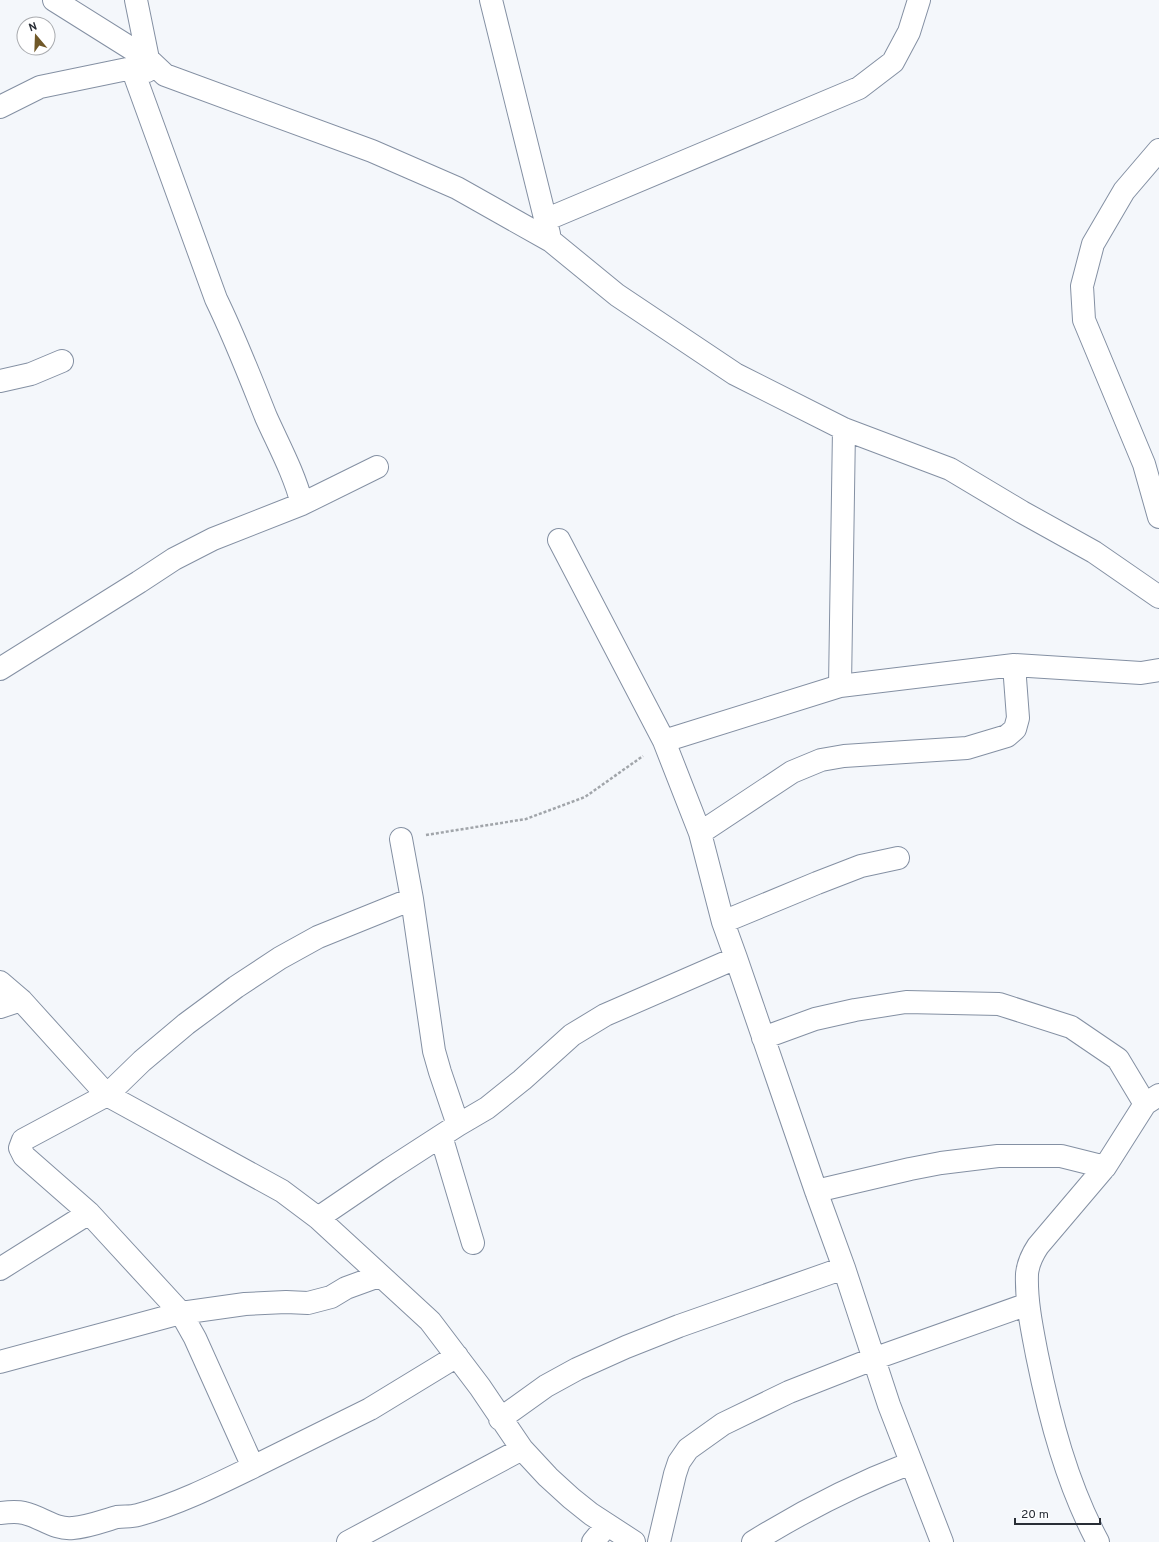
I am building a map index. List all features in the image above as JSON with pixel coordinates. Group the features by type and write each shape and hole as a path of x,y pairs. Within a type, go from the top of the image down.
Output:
{"street":[{"path":"54,0 140,64 165,75 379,154 457,188 551,241 617,295 734,374 844,429 950,469 1022,512 1094,552 1159,597"},
{"path":"136,0 140,64 216,299 232,332 267,418 298,486 302,504"},
{"path":"491,0 551,241"},
{"path":"545,220 859,88 893,62 909,32 919,0"},
{"path":"0,107 40,87 140,64"},
{"path":"1159,150 1124,191 1093,244 1082,286 1084,320 1144,464 1159,517"},
{"path":"0,381 31,374 62,361"},
{"path":"840,686 844,429"},
{"path":"0,669 139,582 174,558 213,539 302,504 377,467"},
{"path":"559,540 664,741 700,833 723,922 844,1268 873,1359 942,1542"},
{"path":"700,833 792,772 821,760 844,756 967,748 1007,736 1015,729 1018,718 1014,665"},
{"path":"664,741 840,686 1014,665 1141,673 1159,670"},
{"path":"401,839 412,900 434,1051 440,1072 450,1131 473,1242"},
{"path":"723,922 861,866 898,858"},
{"path":"254,1467 195,1338 181,1313 89,1213 24,1156 20,1148 23,1140 107,1095 142,1061 186,1024 236,987 280,958 318,937 412,900"},
{"path":"318,1218 390,1169 486,1108 522,1080 572,1035 605,1015 736,958"},
{"path":"0,982 21,1000 107,1095 282,1191 318,1218 379,1276 430,1321 480,1387 522,1449 570,1498 607,1525 634,1542"},
{"path":"0,1007 21,1000"},
{"path":"763,1038 815,1019 856,1010 906,1002 999,1004 1072,1027 1118,1059 1152,1100 1105,1167 1038,1246 1030,1260 1027,1274 1028,1304 1048,1406 1061,1451 1086,1520 1098,1542"},
{"path":"816,1191 910,1168 998,1156 1061,1156 1105,1167"},
{"path":"0,1269 89,1213"},
{"path":"500,1418 546,1386 626,1347 679,1326 844,1268"},
{"path":"0,1362 181,1313 245,1304 286,1302 308,1303 331,1297 346,1288 379,1276"},
{"path":"659,1542 679,1462 688,1449 723,1424 789,1392 873,1359 1028,1304"},
{"path":"0,1513 24,1512 51,1525 73,1528 120,1517 136,1516 157,1510 198,1494 370,1410 457,1356"},
{"path":"348,1542 522,1449"},
{"path":"753,1542 826,1501 911,1463"},
{"path":"593,1542 607,1525"}],"path":[{"path":"401,839 526,819 585,797 664,741"}]}
